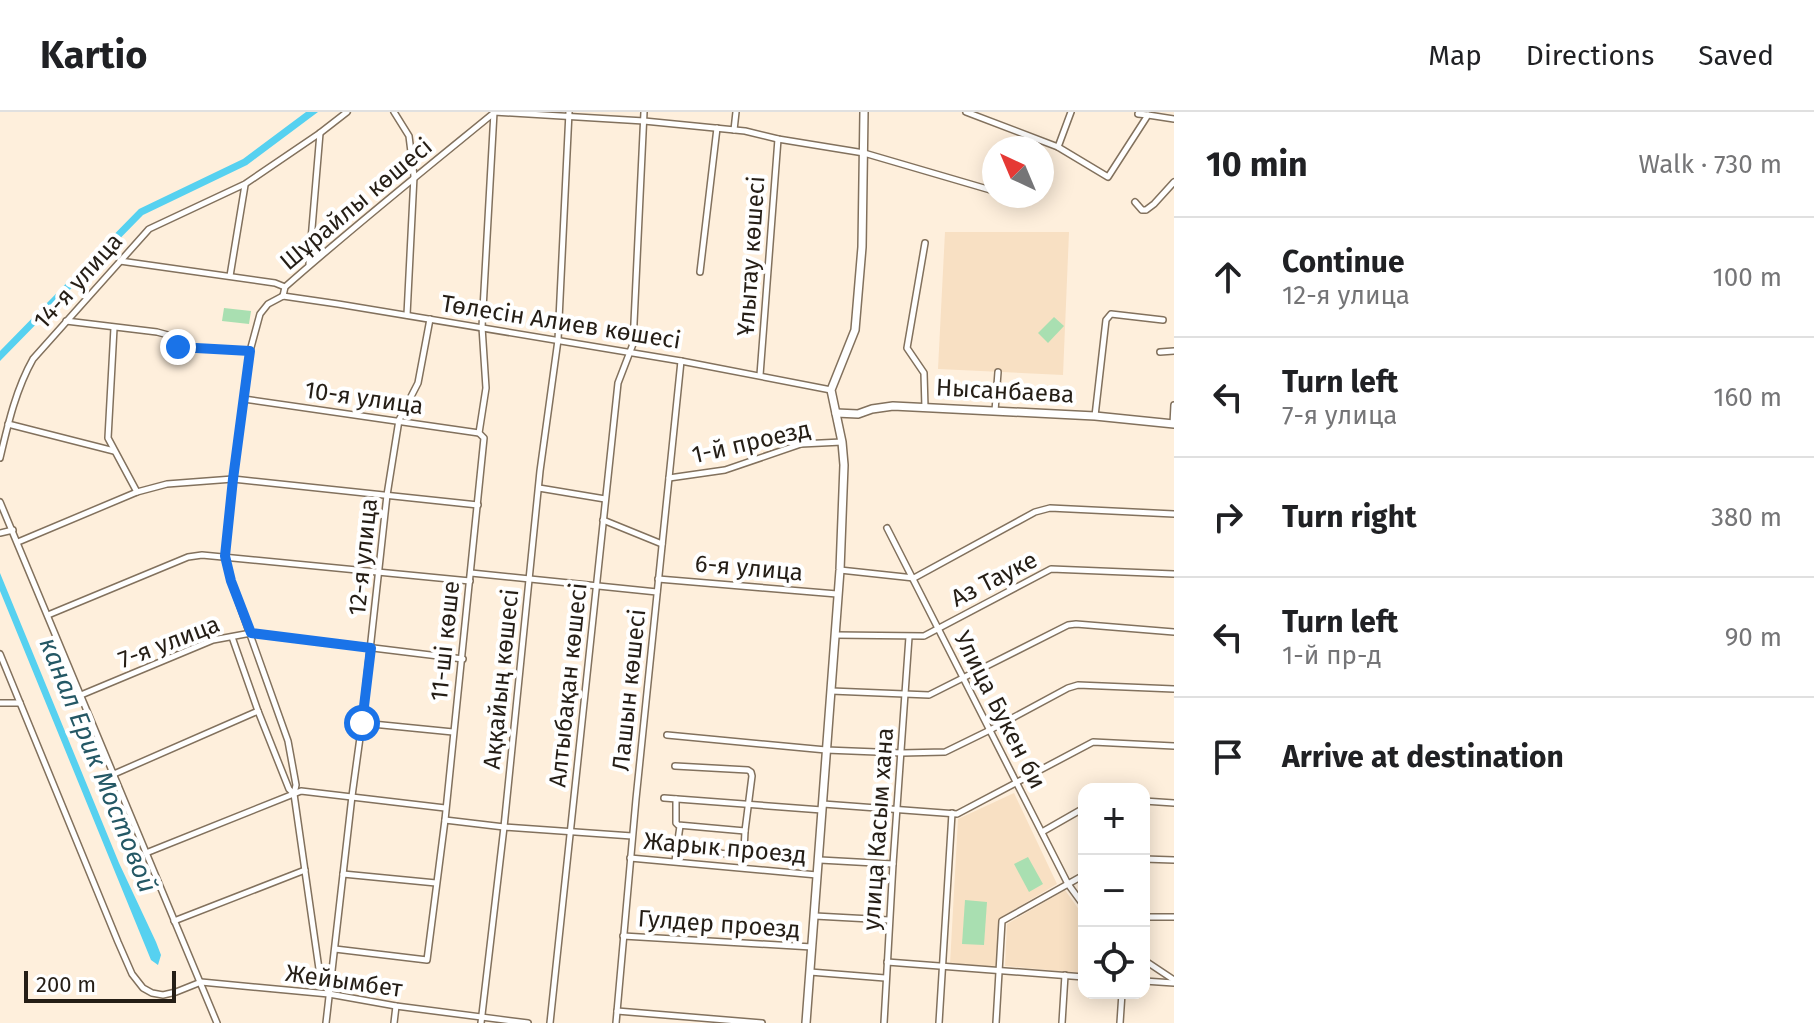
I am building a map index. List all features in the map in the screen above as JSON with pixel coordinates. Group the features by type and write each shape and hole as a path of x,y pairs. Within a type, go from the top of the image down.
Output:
{"street":[{"name":"14-я улица","path":"0,458 24,375 33,359 149,229 245,184 347,112"},
{"path":"394,112 409,136 414,176 407,315"},
{"path":"494,112 569,114 734,130 864,153 982,187"},
{"name":"Шұрайлы көшесі","path":"283,296 285,287 309,265 494,112"},
{"name":"11-ші көше","path":"335,949 427,960 463,659 484,438 479,433 486,388 482,327 494,112"},
{"name":"Алтыбақан көшесі","path":"550,1023 618,383 633,344 644,112"},
{"path":"734,130 736,112"},
{"path":"806,1023 840,570 844,465 831,390 856,327 862,247 864,112"},
{"path":"966,112 1058,147 1108,177 1148,115"},
{"path":"1058,147 1071,112"},
{"name":"Аққайың көшесі","path":"481,1020 558,340 569,114"},
{"path":"1138,114 1174,119"},
{"path":"700,272 717,128"},
{"path":"309,265 320,133"},
{"name":"Ұлытау көшесi","path":"760,375 778,139"},
{"path":"1135,202 1146,210 1174,182"},
{"path":"230,276 245,184"},
{"path":"925,243 907,348 924,373 925,408"},
{"path":"120,261 285,287"},
{"path":"283,296 268,304 260,314 250,351 225,556 288,741 320,976 329,994"},
{"name":"Төлесін Алиев көшесі","path":"283,296 681,361 831,390"},
{"path":"1095,416 1106,320 1111,314 1163,320"},
{"name":"12-я улица","path":"326,1023 387,495 399,420 418,383 430,319"},
{"path":"65,321 157,332 168,335 178,347 250,351"},
{"path":"114,328 108,438 137,492"},
{"path":"1160,352 1174,351"},
{"name":"Лашын көшесі","path":"616,1023 681,361"},
{"path":"995,411 998,372"},
{"name":"10-я улица","path":"244,399 479,433"},
{"path":"1174,405 1174,424"},
{"name":"Нысанбаева","path":"836,413 858,414 893,406 1095,416 1174,424"},
{"path":"8,424 115,452"},
{"name":"1-й проезд","path":"669,478 725,470 801,444 842,442"},
{"path":"18,542 137,492 167,484 233,479 478,505"},
{"path":"539,488 605,499"},
{"path":"0,502 217,1023"},
{"path":"840,570 914,578 1050,508 1174,514"},
{"path":"603,520 662,544"},
{"name":"Улица Букен би","path":"887,528 1068,884 1078,898"},
{"path":"0,533 13,530"},
{"path":"48,615 188,557 202,555 470,581"},
{"name":"Аз Тауке","path":"835,635 924,636 1051,569 1174,574"},
{"path":"471,573 657,592"},
{"name":"6-я улица","path":"658,579 837,594"},
{"path":"831,691 929,695 1068,625 1174,632"},
{"name":"7-я улица","path":"81,696 213,640 251,633 463,659"},
{"path":"232,637 258,711 289,789 294,794"},
{"name":"улица Касым хана","path":"884,1023 909,637"},
{"path":"0,654 132,974 143,988 163,995 201,982"},
{"path":"667,735 826,750 948,752 1078,685 1174,689"},
{"path":"0,703 20,703"},
{"path":"114,774 258,711"},
{"path":"362,723 453,732"},
{"path":"664,798 960,813 1093,742 1174,746"},
{"path":"675,766 748,770 752,776 744,851 740,855 683,850"},
{"path":"146,853 301,791 445,808"},
{"path":"676,799 676,823 680,826 745,831"},
{"path":"1150,801 1174,803"},
{"path":"1042,832 1078,811"},
{"path":"939,1023 952,813"},
{"path":"445,820 632,836"},
{"path":"675,861 680,826"},
{"name":"Жарык проезд","path":"630,858 817,875"},
{"path":"1150,859 1174,860"},
{"name":"Жарык проезд","path":"820,860 893,864"},
{"path":"174,921 305,870"},
{"path":"343,874 436,883"},
{"path":"996,1023 1002,921 1078,878"},
{"path":"815,916 889,920"},
{"path":"1150,917 1174,917"},
{"name":"Гулдер проезд","path":"623,936 812,947"},
{"path":"887,962 1078,976"},
{"path":"1150,964 1174,982"},
{"name":"Гулдер проезд","path":"810,972 885,978"},
{"path":"1062,1023 1065,975"},
{"path":"1150,981 1174,982"},
{"name":"Жейымбет","path":"201,982 329,994 481,1020 528,1023"},
{"path":"1120,1023 1122,999"},
{"path":"394,1023 396,1006"},
{"path":"617,1011 762,1023"}],"shaded area":[{"path":"945,232 1069,232 1063,375 938,369"},
{"path":"1014,793 1057,884 1000,918 996,967 950,964 958,819"},
{"path":"1065,890 1078,908 1078,973 1005,966 1007,924"}],"green space":[{"path":"224,308 251,311 249,324 222,321"},
{"path":"1054,317 1064,326 1048,343 1038,333"},
{"path":"1028,857 1043,884 1029,892 1014,864"},
{"path":"965,900 987,902 984,945 962,944"}],"water":[{"path":"306,112 318,112 247,165 143,215 0,361 0,351 139,209 243,159"},
{"name":"канал Ерик Мостовой","path":"0,573 119,863 156,942 161,955 158,965 151,960 0,591"}],"route":[{"path":"178,347 250,351 225,556 231,581 251,633 371,648 362,723"}]}
